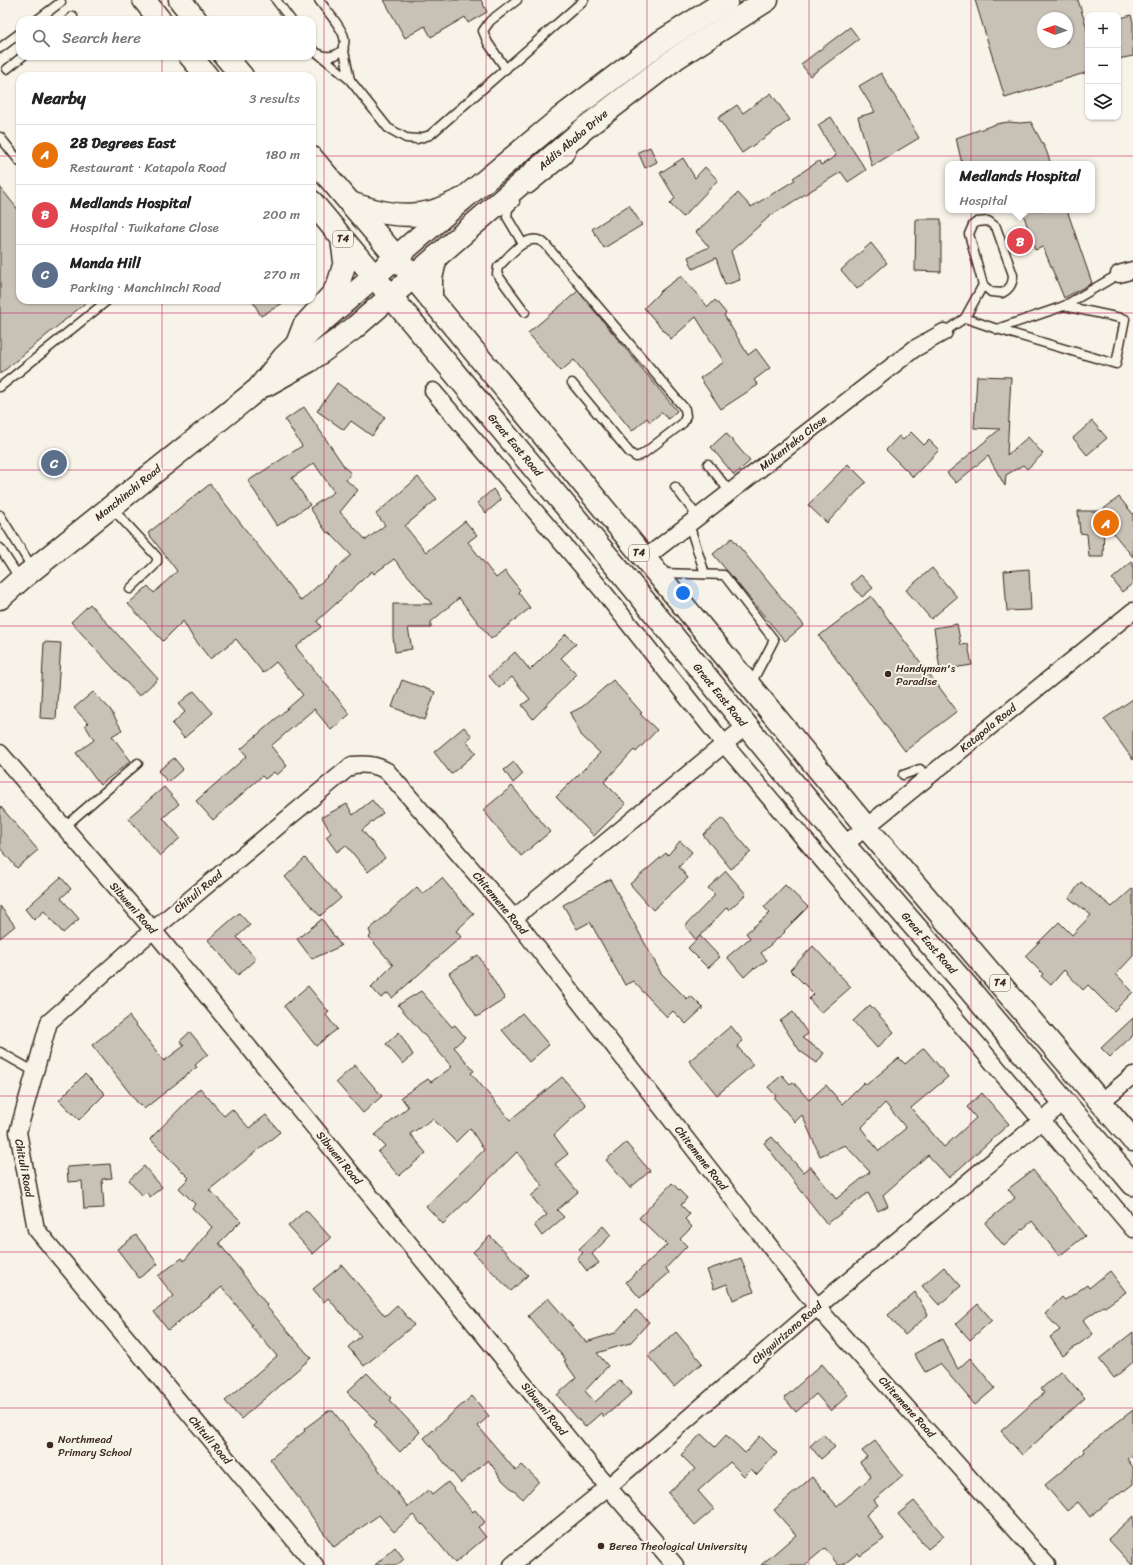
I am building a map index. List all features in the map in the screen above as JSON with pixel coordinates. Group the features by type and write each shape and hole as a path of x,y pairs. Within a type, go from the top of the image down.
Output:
{"main road":[{"path":"144,0 157,16"},
{"path":"180,0 193,16"},
{"name":"Addis Ababa Drive","path":"374,277 463,199 563,116 662,41 727,0"},
{"name":"Addis Ababa Drive","path":"391,297 412,277 584,128 676,58 768,0"},
{"path":"193,60 204,72"},
{"path":"228,60 239,72"},
{"name":"T4","path":"316,163 866,827 1133,1140"},
{"path":"350,203 369,210 389,214 409,214 431,212 463,199"},
{"name":"Great East Road","path":"316,207 619,570 844,845 969,989 1133,1184"},
{"path":"297,344 304,326 333,294 339,282 345,262 342,239"},
{"path":"431,300 431,278 436,257"},
{"name":"Manchinchi Road","path":"258,389 284,357 297,344 374,277"},
{"name":"Manchinchi Road","path":"0,598 27,574 258,389 294,370 323,352 391,297"}],"street":[{"name":"Mukenteka Close","path":"650,566 694,520 914,349 944,332"},
{"path":"433,391 602,590 725,745 1133,1229"},
{"name":"Katapola Road","path":"844,845 1133,611"},
{"path":"514,918 725,745 746,726"},
{"name":"Sibweni Road","path":"0,753 153,930 608,1487 675,1565"},
{"name":"Chitemene Road","path":"352,765 365,764 377,766 387,771 514,918 817,1307 1046,1565"},
{"name":"Chituli Road","path":"315,1565 36,1229 18,1132 49,1022 153,930 352,765"},
{"path":"1101,1102 1133,1075"},
{"name":"Chigwirizano Road","path":"512,1565 608,1487 817,1307 1064,1102"}],"lane":[{"path":"276,0 288,16"},
{"path":"319,0 342,31 344,41 343,46 350,80"},
{"path":"506,69 488,43 483,31 490,20 517,0"},
{"path":"316,52 350,80 388,128 406,138 417,139 430,135 584,0"},
{"path":"42,16 61,2"},
{"path":"0,48 16,36"},
{"path":"321,56 326,57 338,54 343,46"},
{"path":"6,69 18,60"},
{"path":"523,244 507,217 508,209 567,159 584,128"},
{"path":"0,137 16,157"},
{"path":"944,332 966,318 983,285 969,234 973,225 982,220 988,221 996,227 1013,275 1013,281 1007,290 1002,293 991,292 983,285"},
{"path":"525,312 497,274 498,267 526,241 533,239 542,241 546,245 685,409 686,416 683,423 643,454 636,457 630,453 572,383"},
{"path":"997,329 1064,306 1126,272"},
{"path":"0,387 103,304"},
{"path":"966,318 997,329 1116,364 1125,319 1064,306"},
{"path":"708,464 730,492"},
{"path":"675,487 694,520 705,574"},
{"path":"111,507 157,557 157,562 154,566 130,589"},
{"path":"0,515 27,574"},
{"path":"0,548 27,574"},
{"path":"650,566 705,574 724,575 774,640 750,686"},
{"path":"64,827 138,763"},
{"path":"903,775 920,769 927,778"},
{"path":"0,1052 35,1072"}],"building":[{"path":"384,0 481,0 487,12 468,23 465,17 431,37 425,26 405,38"},
{"path":"975,0 1078,0 1085,22 1085,73 1005,98"},
{"path":"1131,15 1133,22 1133,56 1121,58 1121,48 1121,18"},
{"path":"850,27 859,39 810,76 801,64"},
{"path":"881,73 919,138 872,166 858,117 875,112 859,86"},
{"path":"771,93 790,120 742,153 718,118 737,105 743,113"},
{"path":"831,117 866,170 848,182 841,172 770,216 731,251 740,280 725,285 716,258 693,269 688,257 709,247 696,232 738,193 751,207 795,180 793,178 819,161 821,165 836,156 818,125"},
{"path":"1008,122 1031,122 1046,150 1050,161 961,161 956,138 996,124"},
{"path":"650,147 657,162 645,168 638,152"},
{"path":"683,158 695,178 705,167 718,180 683,217 670,204 675,198 660,173"},
{"path":"0,187 16,207 16,304 84,304 0,374"},
{"path":"629,205 642,225 604,248 592,229"},
{"path":"1023,213 1068,213 1092,283 1064,298 1043,247 1035,250"},
{"path":"916,219 941,219 941,272 915,271"},
{"path":"871,243 887,263 857,289 841,270"},
{"path":"681,276 708,307 715,300 726,313 724,315 748,355 756,349 770,368 754,380 758,385 721,409 700,378 724,362 696,317 671,339 644,308 662,290"},
{"path":"578,291 677,411 668,419 662,412 650,422 647,418 632,431 574,360 561,371 528,333"},
{"path":"254,304 281,304 261,316"},
{"path":"977,376 1011,377 1007,455 1028,437 1043,454 1027,469 1023,465 1006,475 1005,486 988,456 956,483 947,473 1000,429 974,428"},
{"path":"337,383 385,417 372,436 351,421 344,430 317,411"},
{"path":"304,407 346,469 351,473 346,480 358,490 340,512 366,540 385,525 376,514 418,477 437,499 405,526 426,552 465,521 477,535 468,542 496,578 505,571 520,590 518,592 530,608 491,639 459,598 431,622 431,628 408,628 412,649 395,652 393,637 393,604 432,604 394,559 374,574 372,571 317,621 321,627 296,647 350,714 331,730 314,709 271,746 287,766 277,775 274,772 265,779 262,776 213,820 196,801 247,756 241,749 303,695 276,662 263,673 236,639 210,659 192,636 183,621 163,641 128,604 148,586 154,593 177,571 148,533 210,484 301,601 351,555 329,532 327,533 310,508 334,492 314,463 292,478 310,505 277,526 248,481 302,446 285,420"},
{"path":"1092,421 1107,438 1087,455 1073,438"},
{"path":"911,432 924,445 929,440 939,450 913,477 886,450 899,436 903,440"},
{"path":"726,433 750,461 734,475 711,447"},
{"path":"848,464 866,482 827,523 808,505"},
{"path":"493,489 501,500 486,513 477,503"},
{"path":"1119,497 1133,514 1133,557 1104,522 1103,557 1089,557 1087,534 1080,533 1078,511 1101,511"},
{"path":"732,538 804,625 785,641 713,554"},
{"path":"1133,561 1133,583 1122,592 1112,579"},
{"path":"932,568 957,597 931,619 906,590"},
{"path":"1029,569 1031,610 1007,611 1004,571"},
{"path":"861,575 873,588 862,597 851,584"},
{"name":"Handyman's Paradise","path":"871,596 957,711 905,751 819,636"},
{"path":"90,604 158,679 139,696 71,622"},
{"path":"957,624 961,645 968,644 972,665 940,670 934,628"},
{"path":"566,634 576,644 561,658 577,674 533,719 522,705 530,699 512,677 499,688 489,676 515,652 530,670"},
{"path":"44,642 61,643 56,719 40,718"},
{"path":"402,680 435,692 425,720 392,707"},
{"path":"613,680 642,713 640,714 657,730 636,752 634,750 604,782 626,804 594,836 556,797 600,753 581,735 570,713 582,707"},
{"path":"194,691 213,713 184,738 172,724 185,712 178,704"},
{"path":"93,692 110,709 122,730 112,736 131,761 100,785 76,753 94,740 85,725 88,723 74,708"},
{"path":"1133,699 1133,760 1104,719"},
{"path":"464,727 472,736 466,741 476,753 451,774 434,752"},
{"path":"174,758 183,769 168,782 158,771"},
{"path":"514,762 523,774 513,783 504,770"},
{"path":"512,786 550,832 521,856 483,810"},
{"path":"164,787 179,804 163,818 180,838 160,856 128,818"},
{"path":"372,800 383,813 362,830 385,858 368,872 346,845 337,852 326,837 331,833 322,817 347,804 353,815"},
{"path":"0,806 38,850 17,868 0,848"},
{"path":"722,818 751,852 731,869 703,835"},
{"path":"680,841 692,852 679,867 688,878 653,910 630,884 666,853 668,855"},
{"path":"305,858 341,898 320,916 285,877"},
{"path":"726,871 746,894 729,910 727,907 696,940 685,926 715,895 708,888"},
{"path":"61,877 71,889 61,898 79,919 63,933 44,911 34,920 25,909"},
{"path":"442,878 465,906 474,914 456,931 461,937 392,998 388,993 381,998 371,987 393,965 369,937 371,935 369,930 417,887 423,894"},
{"path":"610,879 661,973 687,999 691,996 703,1008 686,1024 673,1011 667,1017 633,981 625,985 590,922 577,929 563,905"},
{"path":"1081,882 1112,907 1133,888 1133,956 1116,974 1133,992 1114,1011 1088,985 1083,990 1064,970 1051,985 1041,976 1043,974 1025,956 1059,922 1072,935 1091,915 1069,898"},
{"path":"785,885 808,907 784,931 785,932 761,953 767,960 755,969 754,968 744,977 727,957 750,938 746,933 770,913 764,907"},
{"path":"0,906 15,926 0,938"},
{"path":"239,913 250,925 237,937 256,959 238,975 208,940"},
{"path":"322,919 341,946 312,959 297,939"},
{"path":"700,936 720,957 708,968 688,948"},
{"path":"813,946 851,987 821,1013 809,999 814,994 790,970"},
{"path":"478,955 505,999 477,1017 449,973"},
{"path":"308,986 329,1012 326,1015 337,1029 316,1046 284,1006"},
{"path":"421,991 452,1027 455,1025 465,1037 454,1047 474,1071 471,1073 510,1120 562,1077 586,1105 554,1135 568,1154 555,1164 578,1192 557,1210 564,1217 542,1236 534,1225 547,1215 531,1196 543,1186 517,1152 443,1224 426,1206 484,1150 470,1128 456,1142 433,1119 410,1134 426,1153 399,1176 378,1152 385,1146 375,1135 408,1107 401,1097 428,1079 431,1082 452,1067 398,1005"},
{"path":"870,1005 894,1032 877,1048 853,1021"},
{"path":"793,1012 808,1034 802,1038 824,1053 817,1063 800,1051 780,1021"},
{"path":"522,1013 549,1045 529,1062 502,1030"},
{"path":"129,1016 164,1061 184,1046 180,1041 190,1032 208,1054 195,1065 197,1067 144,1109 141,1105 140,1106 92,1045"},
{"path":"1133,1018 1133,1035 1110,1057 1101,1048"},
{"path":"731,1026 743,1041 737,1046 753,1065 717,1095 689,1061"},
{"path":"399,1032 413,1055 403,1064 386,1044"},
{"path":"924,1048 948,1077 911,1108 944,1147 976,1118 967,1107 982,1093 1009,1124 949,1178 928,1155 883,1195 888,1206 878,1211 868,1193 827,1224 764,1143 772,1137 803,1172 810,1166 836,1199 870,1172 845,1145 820,1156 802,1115 795,1122 774,1098 776,1096 768,1087 782,1075 790,1084 793,1082 809,1100 826,1085 842,1104 864,1082 866,1085 899,1058 905,1064","holes":["885,1103 906,1128 879,1151 861,1128"]},
{"path":"355,1065 382,1096 363,1113 336,1082"},
{"path":"85,1074 105,1094 79,1120 59,1100"},
{"path":"200,1088 224,1116 232,1109 249,1128 266,1115 280,1132 209,1190 241,1221 219,1243 267,1305 266,1306 311,1358 241,1419 225,1401 277,1356 251,1326 252,1325 222,1287 168,1330 154,1312 174,1296 158,1276 182,1258 184,1261 212,1227 192,1208 195,1204 179,1188 189,1178 150,1139"},
{"path":"626,1143 650,1171 630,1188 606,1160"},
{"path":"110,1164 112,1178 102,1179 104,1208 84,1209 82,1181 68,1182 67,1167"},
{"path":"144,1166 162,1187 150,1197 146,1192 142,1195 129,1180"},
{"path":"1033,1170 1085,1236 1059,1256 1032,1221 1004,1246 985,1223 1015,1198 1008,1189"},
{"path":"672,1183 687,1198 681,1205 690,1214 685,1219 692,1227 680,1239 687,1246 666,1268 669,1273 640,1298 626,1282 667,1245 639,1218"},
{"path":"306,1210 331,1238 313,1254 288,1226"},
{"path":"603,1226 611,1235 592,1254 599,1263 587,1271 577,1258 583,1253 579,1249"},
{"path":"136,1235 158,1264 139,1278 117,1249"},
{"path":"490,1236 528,1275 511,1291 473,1252"},
{"path":"741,1258 754,1292 733,1300 727,1284 714,1289 707,1270"},
{"path":"342,1265 385,1316 397,1305 414,1325 364,1366 348,1347 361,1336 328,1298 324,1302 313,1289"},
{"path":"944,1267 961,1286 939,1305 922,1286"},
{"path":"1110,1271 1126,1292 1083,1320 1093,1334 1063,1356 1050,1337 1060,1330 1045,1314 1062,1297 1065,1300 1087,1285 1089,1288"},
{"path":"915,1292 928,1315 905,1335 888,1315"},
{"path":"548,1298 586,1342 615,1333 636,1310 649,1322 630,1343 597,1353 608,1366 585,1391 595,1402 620,1380 632,1393 604,1417 601,1413 585,1427 557,1395 576,1378 564,1361 566,1360 528,1316"},
{"path":"978,1304 992,1320 970,1340 956,1324"},
{"path":"676,1332 702,1363 674,1387 648,1356"},
{"path":"1133,1332 1133,1362 1114,1378 1099,1359"},
{"path":"942,1339 958,1369 970,1358 995,1388 975,1405 940,1364 925,1372 914,1354"},
{"path":"822,1364 848,1395 831,1411 816,1394 796,1412 784,1398"},
{"path":"1061,1371 1085,1398 1022,1455 1001,1431 1044,1393 1041,1389"},
{"path":"367,1373 391,1398 389,1400 420,1432 400,1452 374,1425 377,1422 347,1392"},
{"path":"472,1396 489,1416 478,1426 516,1471 522,1465 539,1481 523,1499 503,1481 488,1460 461,1483 424,1438"},
{"path":"1133,1410 1133,1455 1127,1459 1133,1467 1133,1484 1124,1491 1123,1490 1090,1517 1078,1502 1067,1511 1045,1485 1085,1452 1083,1449"},
{"path":"328,1411 333,1411 408,1507 428,1490 432,1495 448,1482 473,1512 475,1510 485,1522 478,1527 486,1537 455,1563 423,1524 422,1525 413,1515 394,1532 379,1515 334,1547 270,1459 305,1431 304,1429"},
{"path":"701,1434 715,1447 726,1435 745,1453 760,1436 777,1453 757,1475 751,1469 744,1476 730,1462 698,1491 714,1509 695,1525 668,1493 695,1469 681,1455"},
{"path":"823,1434 835,1447 821,1459 810,1446"},
{"path":"875,1441 903,1476 874,1500 878,1505 866,1515 884,1539 860,1556 858,1553 843,1565 838,1565 825,1548 805,1565 761,1565 796,1535 774,1510 812,1477 837,1506 871,1477 860,1462 867,1457 862,1451"},
{"path":"914,1501 944,1536 928,1549 898,1514"},
{"path":"1133,1516 1133,1565 1132,1565 1108,1539"},
{"path":"395,1547 404,1559 397,1565 375,1565"}],"place":[{"name":"Medlands Hospital","path":"1020,241"},
{"name":"Manda Hill","path":"54,463"},
{"name":"28 Degrees East","path":"1106,523"},
{"name":"Handyman's Paradise","path":"888,674"},
{"name":"Northmead Primary School","path":"50,1445"},
{"name":"Berea Theological University","path":"601,1546"}]}
